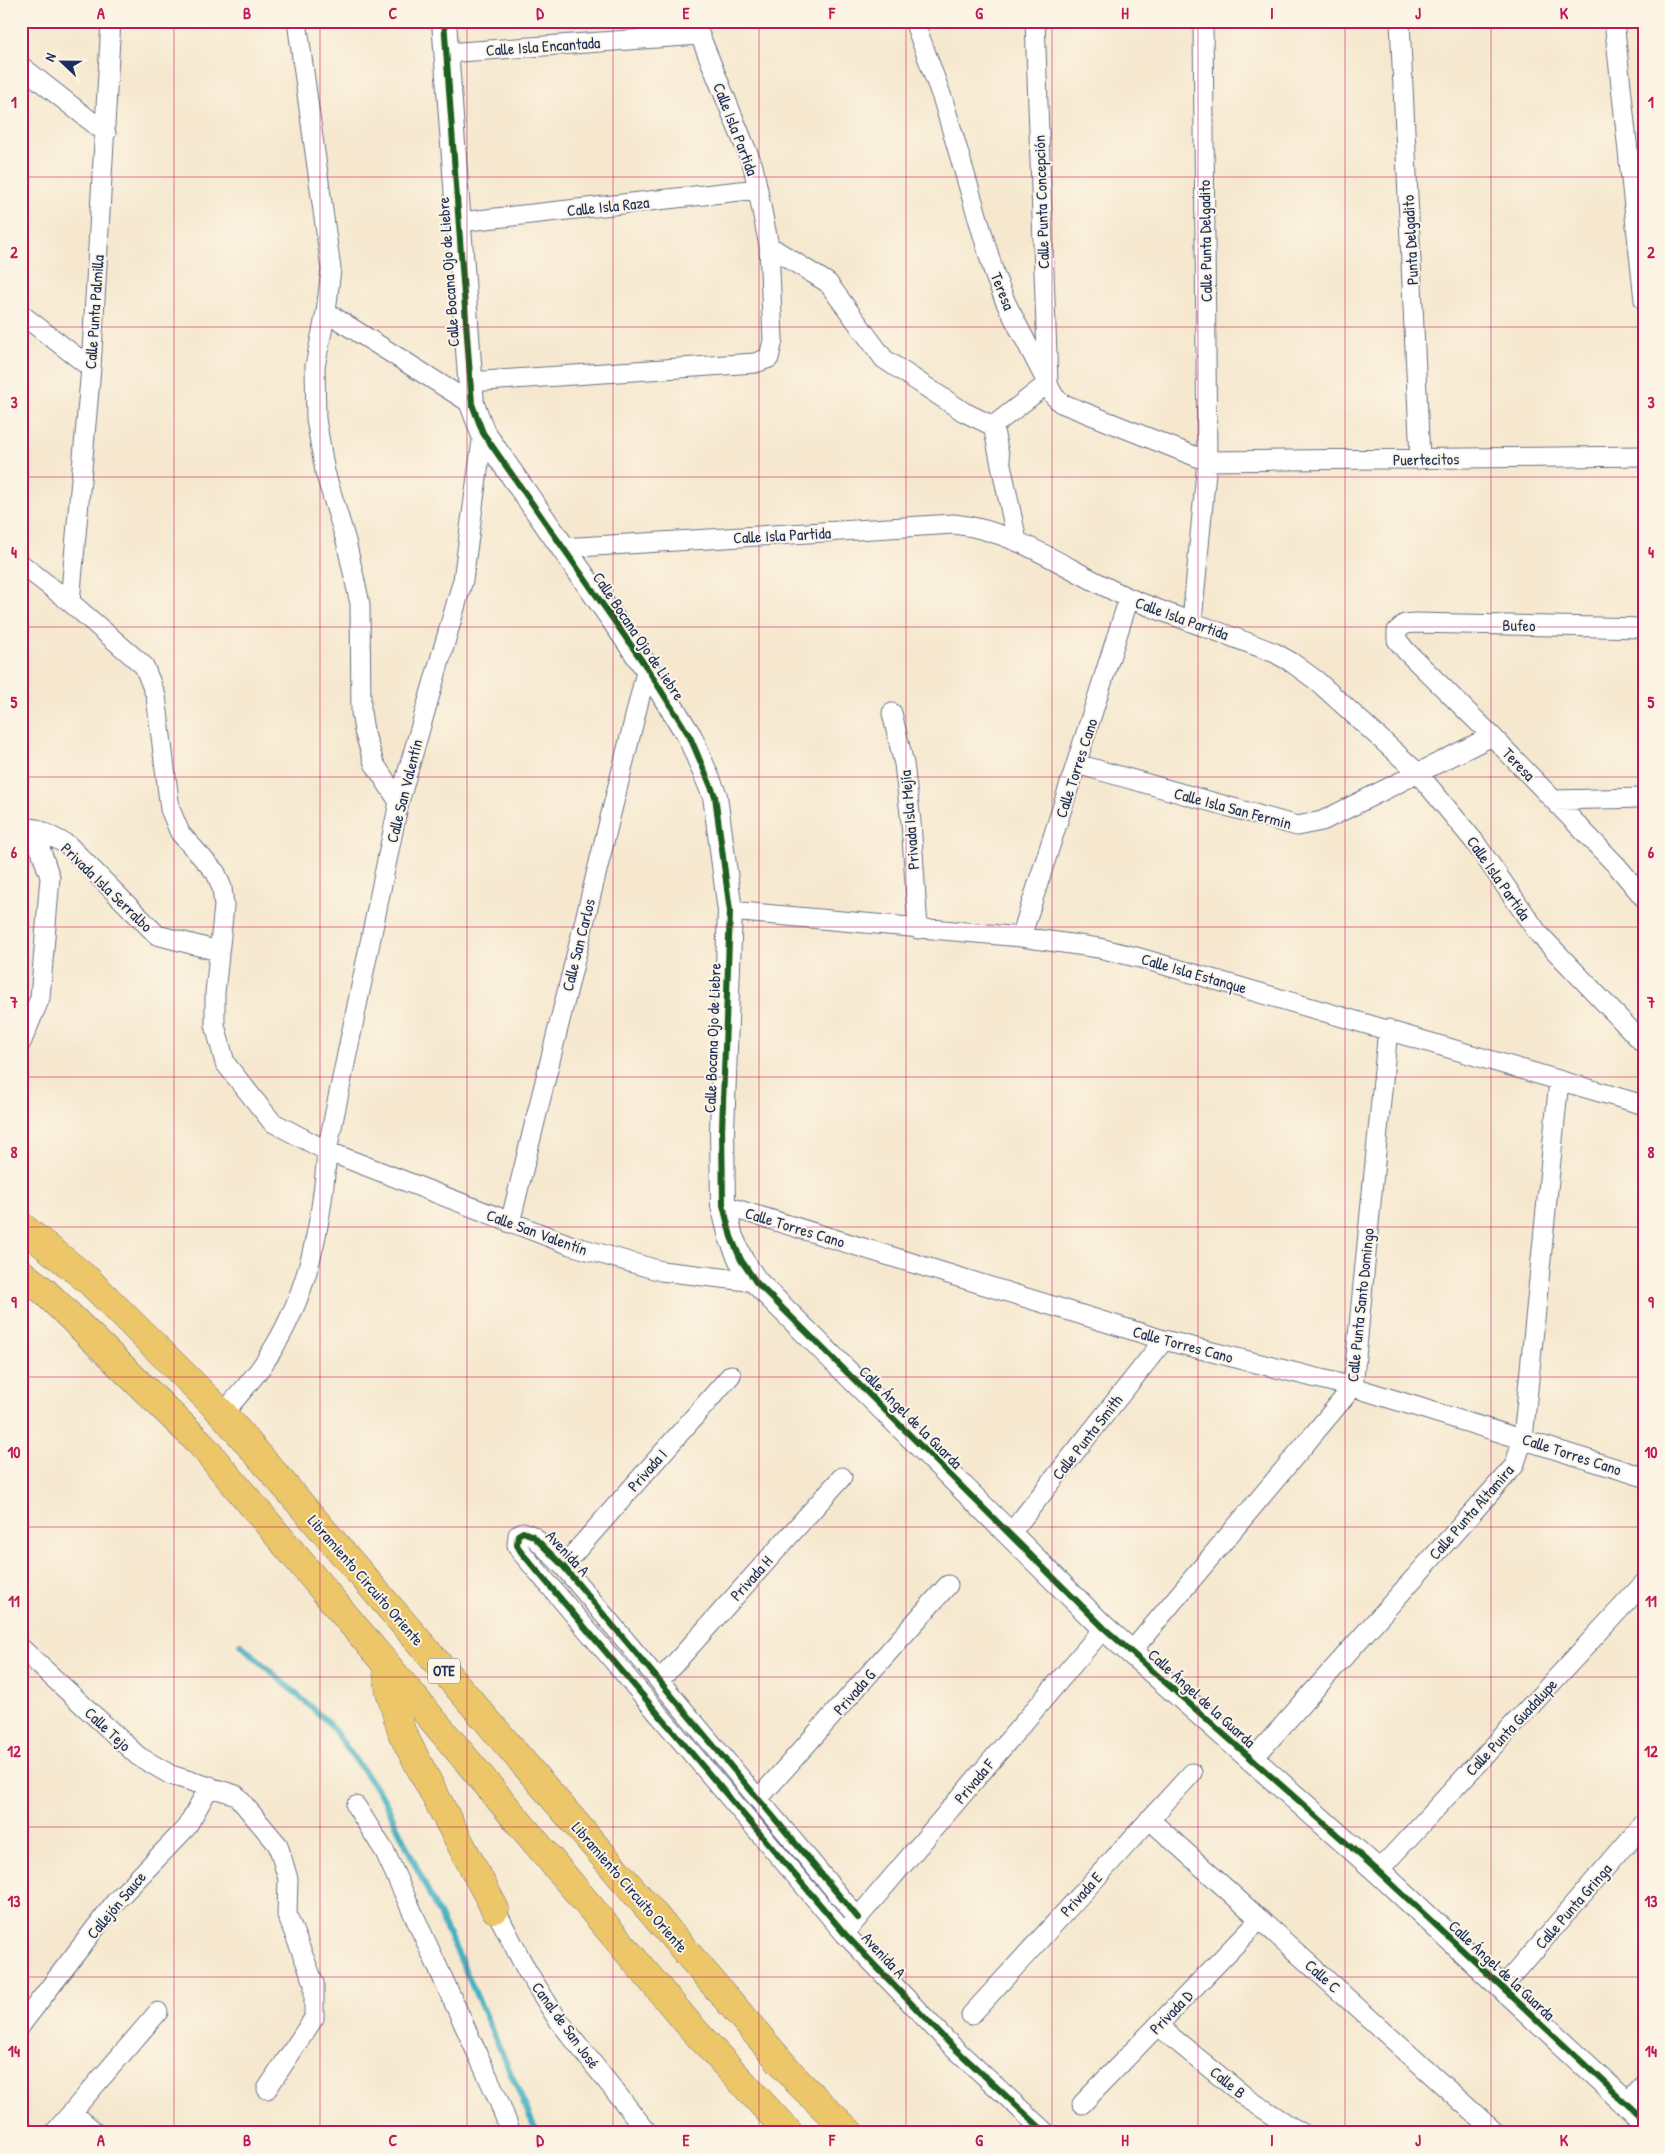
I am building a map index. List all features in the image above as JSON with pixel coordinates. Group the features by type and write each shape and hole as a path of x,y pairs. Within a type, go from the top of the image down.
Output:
{"main road":[{"name":"Libramiento Circuito Oriente","path":"21,1226 88,1280 223,1414 800,2083 850,2133"},
{"name":"OTE","path":"21,1273 44,1291 200,1443 691,2027 789,2133"},
{"path":"386,1665 390,1692 402,1733 495,1909"}],"street":[{"name":"Calle Punta Palmilla","path":"70,602 91,368 111,21"},
{"path":"297,21 331,269 326,312 315,366 316,419 325,472 346,541 360,604 361,712 364,731 374,763 399,802"},
{"name":"Calle Bocana Ojo de Liebre","path":"444,21 470,393 482,433 647,668 690,737 715,796 730,911 722,1130 723,1205 731,1237 741,1260 756,1282"},
{"name":"Teresa","path":"914,21 943,100 995,276 1006,303 1054,396 1061,403 1207,461"},
{"name":"Calle Punta Concepción","path":"1035,21 1048,383"},
{"name":"Calle Punta Delgadito","path":"1203,21 1207,461"},
{"name":"Punta Delgadito","path":"1400,21 1420,459"},
{"path":"1614,21 1644,300"},
{"name":"Calle Isla Encantada","path":"446,53 697,28"},
{"name":"Calle Isla Partida","path":"470,393 754,363 769,358 773,340 769,246 753,166 697,28"},
{"path":"21,66 106,133"},
{"name":"Calle Isla Raza","path":"459,222 758,189"},
{"path":"769,246 828,283 884,359 964,412 993,426"},
{"path":"326,312 470,393"},
{"path":"21,314 91,368"},
{"path":"993,426 1048,383"},
{"path":"993,426 1017,541"},
{"name":"Calle San Valentín","path":"223,1414 266,1361 287,1324 301,1290 315,1247 322,1210 328,1151 399,802 463,580 482,433"},
{"name":"Puertecitos","path":"1207,461 1644,456"},
{"path":"1192,621 1207,461"},
{"name":"Calle Isla Partida","path":"562,548 954,524 989,530 1017,541 1129,598 1192,621 1292,662 1318,682 1417,772 1474,841 1538,932 1644,1044"},
{"path":"21,564 70,602 144,666 156,696 170,809 180,833 216,873 222,888 224,906 218,951 215,1025 225,1063 272,1122 328,1151"},
{"name":"Calle Torres Cano","path":"1021,937 1129,598"},
{"name":"Bufeo","path":"1397,631 1405,624 1415,623 1644,628"},
{"name":"Teresa","path":"1397,631 1397,640 1406,650 1554,800 1644,898"},
{"name":"Calle San Carlos","path":"510,1223 647,668"},
{"name":"Privada Isla Mejía","path":"892,713 904,764 912,822 918,929"},
{"name":"Calle Isla San Fermin","path":"1077,764 1297,826 1322,820 1492,736"},
{"path":"1554,800 1644,798"},
{"path":"21,1043 40,998 50,877 40,848 23,825"},
{"name":"Privada Isla Serralbo","path":"23,825 37,829 68,845 157,934 218,951"},
{"name":"Calle Isla Estanque","path":"730,911 1021,937 1099,948 1388,1029 1644,1105"},
{"name":"Calle Punta Santo Domingo","path":"1131,1652 1353,1387 1388,1029"},
{"name":"Calle Punta Altamira","path":"1251,1761 1514,1466 1520,1454 1559,1080"},
{"name":"Calle San Valentín","path":"328,1151 570,1245 661,1271 756,1282"},
{"name":"Calle Torres Cano","path":"723,1205 1164,1340 1353,1387 1523,1438 1644,1477"},
{"name":"Calle Ángel de la Guarda","path":"756,1282 1104,1628 1251,1761 1378,1872 1501,1989 1644,2120"},
{"name":"Calle Punta Smith","path":"1010,1534 1164,1340"},
{"name":"Privada I","path":"563,1566 731,1375"},
{"name":"Privada H","path":"660,1680 842,1477"},
{"name":"Avenida A","path":"858,1918 563,1566 533,1536 523,1532 518,1535 517,1545 521,1552 845,1934 948,2042 1046,2133"},
{"name":"Calle Punta Guadalupe","path":"1378,1872 1644,1582"},
{"name":"Privada G","path":"759,1798 948,1585"},
{"name":"Privada F","path":"845,1934 1104,1628"},
{"name":"Calle Tejo","path":"21,1648 138,1756 171,1774 236,1795 278,1845 288,1879 287,1915 314,1983 314,2018 267,2089"},
{"name":"Privada E","path":"971,2015 1192,1773"},
{"name":"Callejón Sauce","path":"21,2025 116,1901 186,1828 210,1786"},
{"path":"356,1806 385,1852 498,2099 510,2133"},
{"name":"Calle C","path":"1149,1819 1496,2133"},
{"name":"Calle Punta Gringa","path":"1501,1989 1644,1823"},
{"name":"Canal de San José","path":"495,1909 527,1971 556,2017 648,2133"},
{"name":"Privada D","path":"1082,2104 1260,1918"},
{"path":"54,2133 158,2012"},
{"name":"Calle B","path":"1158,2026 1248,2098 1301,2133"},
{"path":"1626,2104 1644,2084"},
{"path":"73,2113 96,2133"}],"waterway":[{"path":"240,1644 329,1723 385,1801 459,1956 537,2133"}],"cycle path":[{"path":"444,21 472,404 483,433 647,668 690,737 715,796 730,911 722,1130 723,1205 731,1237 741,1260 756,1282 1104,1628 1378,1871 1644,2120"},
{"path":"858,1918 563,1566 533,1536 523,1532 518,1535 517,1545 521,1552 845,1934 948,2042 1046,2133"}]}
